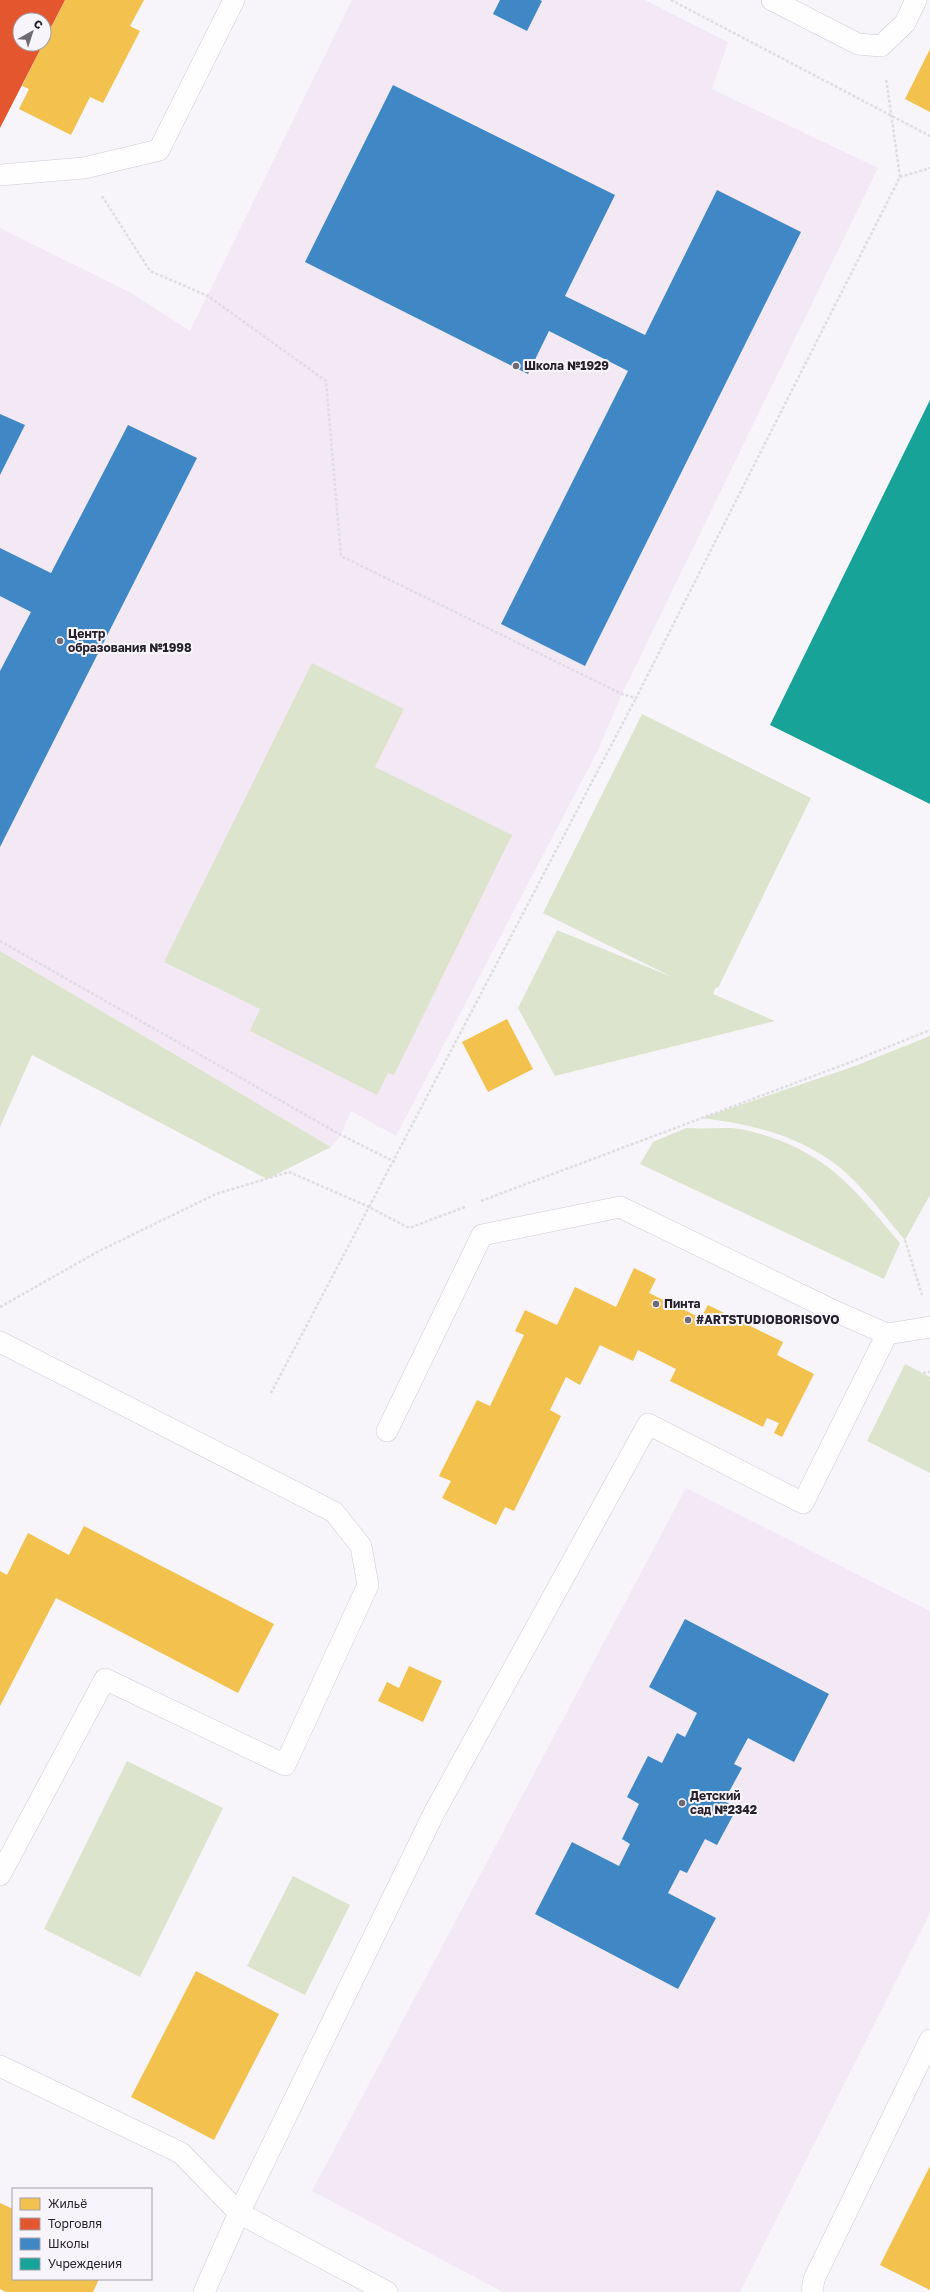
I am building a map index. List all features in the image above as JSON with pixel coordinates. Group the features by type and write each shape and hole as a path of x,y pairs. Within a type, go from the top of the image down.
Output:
{"lane":[{"path":"0,175 84,168 158,150 234,0"},
{"path":"772,0 858,44 881,46 905,23 916,0"},
{"path":"387,1431 482,1235 620,1207 832,1310 887,1334 930,1327"},
{"path":"204,2292 239,2213 434,1813 648,1424 803,1503 887,1334"},
{"path":"0,1342 334,1512 361,1546 368,1585 285,1765 105,1679 0,1875"},
{"path":"812,2292 814,2279 930,2040"},
{"path":"0,2066 181,2153 239,2213 387,2292"}],"path":[{"path":"671,0 930,136"},
{"path":"271,1393 369,1207 395,1162 636,698 900,177 881,46"},
{"path":"84,168 150,271 208,296 326,381 341,556 622,694 636,698"},
{"path":"900,177 930,168"},
{"path":"0,941 341,1135 395,1162"},
{"path":"475,1203 851,1062 930,1030"},
{"path":"0,1307 99,1251 216,1194 290,1172 369,1207 408,1228 467,1206"},
{"path":"905,1240 923,1300"},
{"path":"923,1373 930,1372"}],"shaded area":[{"path":"352,0 645,0 728,42 712,89 878,168 622,694 598,750 396,1136 351,1111 341,1135 331,1147 0,951 0,228 133,294 190,331"},
{"path":"686,1488 930,1611 930,1913 740,2292 503,2292 312,2191"}],"green space":[{"path":"312,663 404,709 375,767 512,835 394,1075 388,1073 377,1095 250,1031 260,1009 164,962"},
{"path":"642,714 811,798 718,988 716,987 713,994 775,1021 555,1076 518,1008 557,930 672,977 543,913"},
{"path":"0,951 331,1147 267,1179 32,1055 0,1127"},
{"path":"930,1036 930,1195 905,1240 856,1183 838,1166 823,1155 807,1146 773,1133 738,1124 702,1118 855,1066"},
{"path":"686,1128 732,1128 756,1133 792,1146 828,1167 857,1194 900,1243 884,1279 640,1164 653,1142"},
{"path":"905,1364 930,1377 930,1473 867,1441"},
{"path":"127,1761 223,1808 140,1977 44,1929"},
{"path":"293,1876 350,1905 305,1995 247,1966"}],"building: Жильё":[{"path":"65,0 144,0 130,26 140,31 103,103 90,97 71,135 19,109 29,89 22,86 39,52 52,52 52,26"},
{"path":"930,49 930,112 905,99"},
{"path":"507,1019 533,1069 488,1092 462,1042"},
{"path":"634,1268 656,1279 649,1293 701,1318 708,1305 783,1342 777,1355 814,1374 782,1437 774,1433 779,1423 767,1418 763,1427 670,1381 676,1369 638,1350 633,1361 600,1345 580,1385 566,1377 550,1410 561,1416 514,1511 505,1507 496,1525 442,1498 451,1481 439,1476 477,1400 490,1406 524,1335 515,1331 525,1310 557,1325 575,1287 616,1307"},
{"path":"84,1526 274,1624 238,1693 56,1598 0,1706 0,1571 7,1575 28,1533 69,1555"},
{"path":"409,1666 442,1681 423,1722 378,1701 387,1682 399,1688"},
{"path":"196,1971 279,2014 214,2140 131,2097"},
{"path":"930,2166 930,2290 880,2265"},
{"path":"0,2203 12,2209 12,2280 99,2280 93,2292 6,2292 0,2289"}],"building: Торговля":[{"path":"0,0 65,0 52,25 52,12 12,12 12,52 39,52 0,128"}],"building: Школы":[{"path":"500,0 542,1 527,31 493,14"},
{"path":"393,85 615,195 565,296 645,335 717,190 801,232 585,666 501,624 628,371 549,331 528,374 305,262"},
{"path":"0,414 25,425 0,475"},
{"name":"Центр образования №1998","path":"128,425 197,458 0,847 0,671 31,612 0,596 0,548 51,573"},
{"name":"Детский сад №2342","path":"685,1619 829,1694 794,1762 748,1738 734,1764 742,1768 724,1801 737,1808 717,1845 705,1839 687,1873 680,1870 668,1893 716,1918 678,1989 535,1914 572,1842 619,1866 630,1844 622,1839 639,1804 627,1797 648,1756 662,1763 677,1733 685,1737 697,1713 649,1687"}],"building: Учреждения":[{"path":"930,400 930,804 770,725"}],"place":[{"name":"Школа №1929","path":"516,366"},
{"name":"Центр образования №1998","path":"60,641"},
{"name":"Пинта","path":"656,1304"},
{"name":"#ARTSTUDIOBORISOVO","path":"688,1320"},
{"name":"Детский сад №2342","path":"682,1803"}]}
